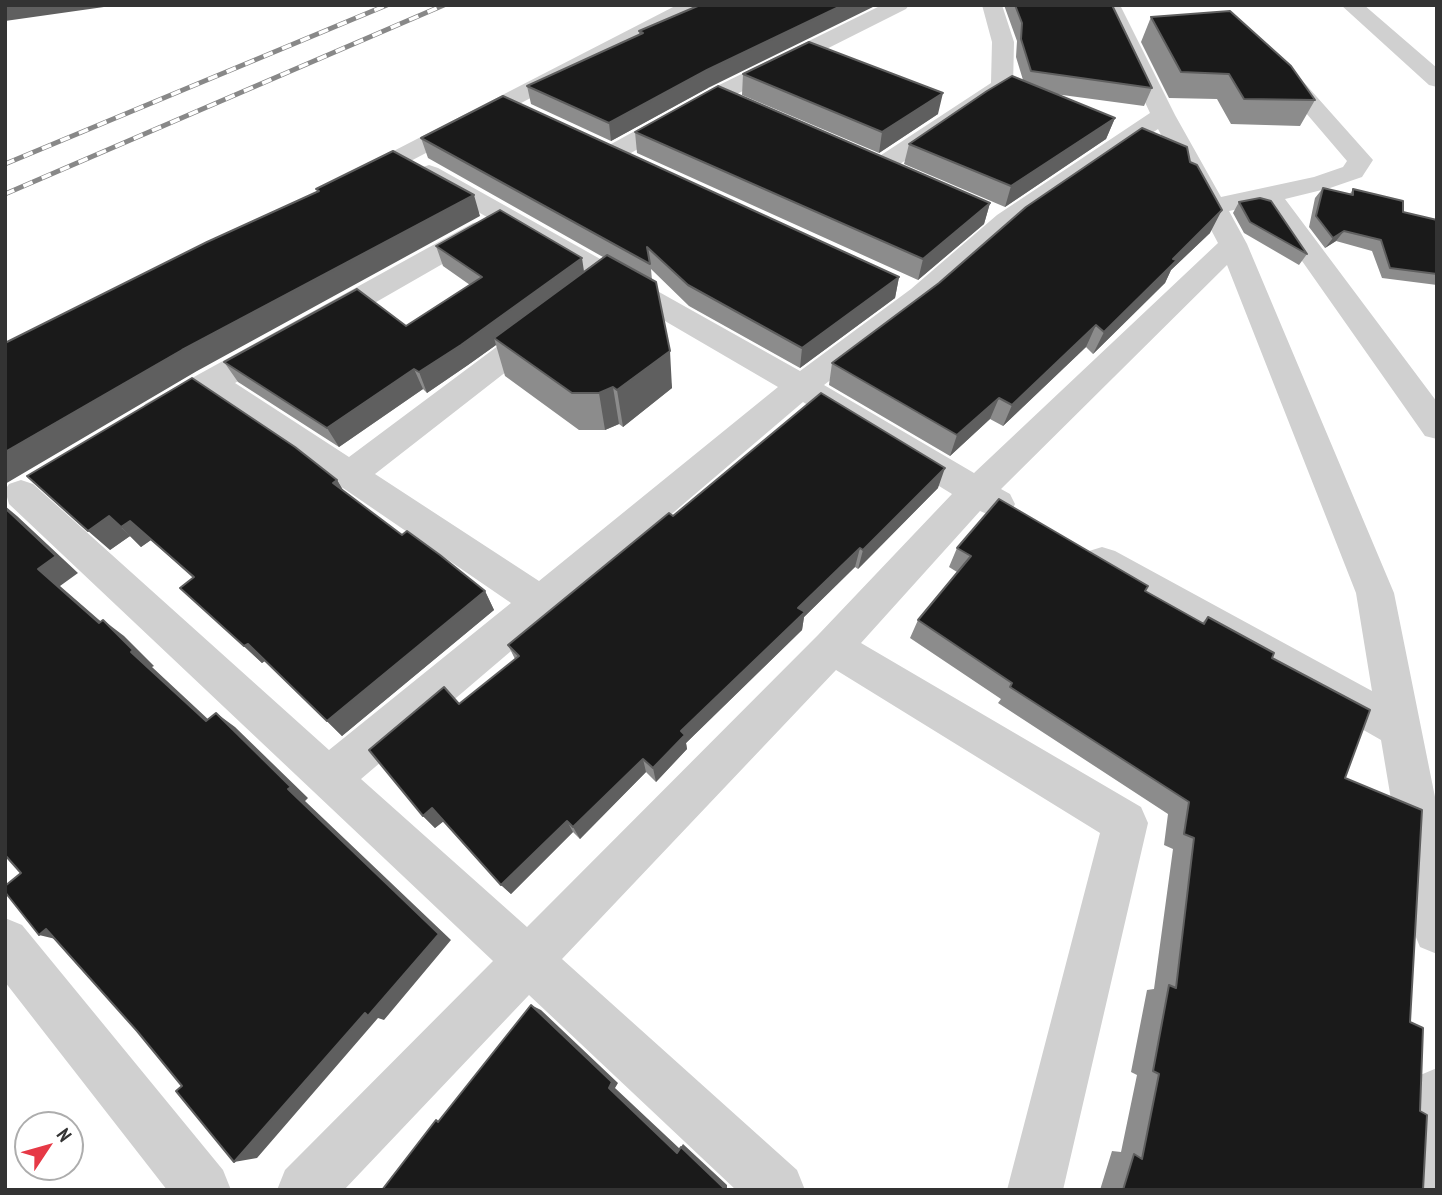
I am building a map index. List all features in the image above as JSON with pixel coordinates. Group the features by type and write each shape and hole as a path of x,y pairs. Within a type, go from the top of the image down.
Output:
{"street":[{"path":"329,194 403,158 693,5"},
{"path":"637,164 601,148 717,96 899,5"},
{"path":"881,166 1002,86 1003,42 992,5"},
{"path":"1110,5 1163,115 1233,244 1375,593 1437,930"},
{"path":"1351,5 1437,80"},
{"path":"1213,207 1321,183 1353,172 1360,160 1263,50"},
{"path":"806,51 832,61"},
{"path":"717,96 742,106"},
{"path":"936,102 962,112"},
{"path":"505,104 529,115"},
{"path":"329,778 802,386 995,216 1163,115"},
{"path":"856,155 906,177"},
{"path":"403,158 504,217 588,294 802,386 1024,519"},
{"path":"1269,195 1437,427"},
{"path":"138,424 209,381 504,217"},
{"path":"305,1190 832,647 976,492 1233,244"},
{"path":"348,476 588,294"},
{"path":"209,381 540,602"},
{"path":"23,493 777,1190"},
{"path":"1073,546 1400,728"},
{"path":"832,647 1125,823 1035,1190"},
{"path":"5,942 203,1190"},
{"path":"1437,1095 1433,1117 1437,1175"}],"building":[{"path":"700,5 843,5 707,70 609,123 527,86 643,33 639,31"},
{"path":"1015,5 1112,5 1152,88 1031,71 1021,39 1022,23"},
{"path":"1230,11 1291,66 1315,100 1244,99 1229,74 1181,72 1151,17"},
{"path":"809,42 943,93 882,132 743,74"},
{"path":"1012,76 1115,118 1011,186 909,144 987,91"},
{"path":"718,86 990,203 923,259 635,132"},
{"path":"503,96 899,277 802,348 688,285 647,247 650,264 421,138"},
{"path":"1142,128 1187,147 1190,162 1197,165 1222,210 1173,259 1177,260 1104,332 1096,325 1012,405 999,398 957,435 832,363 939,283 1026,207"},
{"path":"393,151 474,195 182,350 5,452 5,343 207,242 319,191 316,189"},
{"path":"1323,188 1353,195 1353,189 1403,201 1403,212 1437,220 1437,274 1390,268 1381,240 1344,231 1333,238 1316,216"},
{"path":"1260,198 1271,201 1307,254 1250,222 1239,202"},
{"path":"500,210 582,258 461,345 419,372 414,369 327,428 224,362 357,289 406,326 482,277 436,246"},
{"path":"607,255 656,282 670,351 617,390 613,387 599,393 572,393 494,338"},
{"path":"192,378 295,447 337,480 333,483 402,535 407,531 485,591 327,721 248,644 244,646 180,588 194,577 130,521 121,527 109,516 88,531 27,476"},
{"path":"821,393 945,468 863,550 860,548 798,608 805,612 681,731 685,735 653,768 643,759 573,827 567,821 501,885 432,808 423,816 369,750 444,687 459,704 519,656 508,645 669,513 673,516"},
{"path":"999,499 1148,586 1145,591 1204,624 1208,617 1274,653 1272,658 1370,710 1345,778 1422,810 1410,1022 1423,1028 1420,1111 1427,1115 1423,1190 1123,1190 1134,1154 1142,1159 1159,1074 1153,1071 1169,985 1176,988 1194,838 1184,834 1189,802 1010,687 1012,683 918,620 971,556 957,548"},
{"path":"5,508 56,556 38,569 99,623 103,620 133,650 131,652 206,721 216,713 291,787 288,789 439,934 368,1016 365,1013 234,1162 176,1091 182,1086 137,1031 46,929 39,935 5,892 5,886 21,873 5,855"},
{"path":"531,1005 612,1082 609,1088 677,1153 681,1147 726,1190 382,1190"}],"railway":[{"path":"5,164 387,5"},
{"path":"5,194 444,5"}]}
